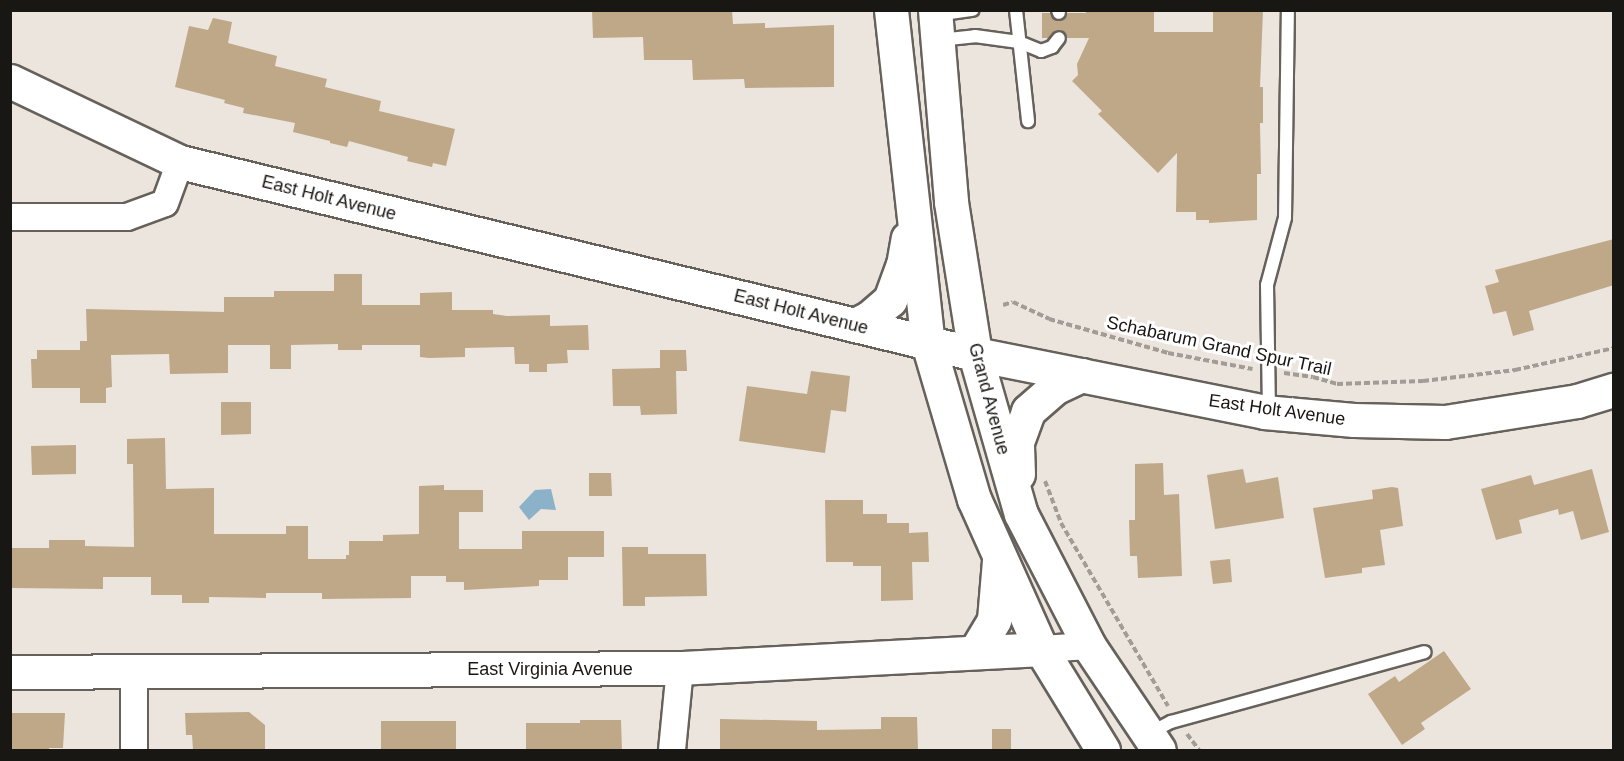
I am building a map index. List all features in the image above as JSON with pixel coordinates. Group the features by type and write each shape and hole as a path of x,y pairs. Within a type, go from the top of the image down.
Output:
{"street":[{"path":"891,10 928,343 974,499 1041,648 1103,750"},
{"name":"Grand Avenue","path":"936,22 951,202 975,354 1018,503 1089,646 1152,743"},
{"name":"East Holt Avenue","path":"10,81 180,162 975,354 1269,412 1354,420 1445,422 1577,401 1614,390"},
{"path":"10,217 127,217 165,203 180,162"},
{"path":"855,325 869,318 890,300 903,265 912,213"},
{"path":"1018,503 1017,442 1028,411 1054,388 1082,375"},
{"path":"975,652 994,620 999,555"},
{"name":"East Virginia Avenue","path":"10,672 680,668 1089,646"},
{"path":"672,750 680,668"},
{"path":"134,672 134,750"}],"lane":[{"path":"936,22 973,10"},
{"path":"1017,10 1028,121"},
{"path":"1269,412 1267,285 1286,218 1288,10"},
{"path":"936,22 975,36 1019,42 1041,51 1052,47 1059,38"},
{"path":"1152,743 1177,721 1425,652"}],"path":[{"name":"Schabarum Grand Spur Trail","path":"1003,305 1013,302 1049,319 1168,353 1268,372 1313,377 1337,384 1423,381 1515,370 1614,348"},
{"path":"1045,479 1061,523 1088,571 1177,721 1199,750"}],"water":[{"path":"551,489 556,510 541,509 529,520 519,507 535,490"}],"building":[{"path":"592,10 732,10 733,24 765,23 765,28 834,25 834,87 745,88 744,79 693,80 692,60 644,60 643,37 593,38"},
{"path":"1086,10 1154,10 1154,32 1213,32 1213,10 1263,10 1260,87 1263,87 1263,123 1260,123 1261,174 1257,174 1257,220 1209,223 1209,220 1196,220 1196,212 1176,212 1177,153 1158,173 1098,114 1102,111 1072,81 1078,75 1077,64 1089,38 1067,38 1060,30 1049,38 1042,38 1042,13 1050,13 1058,21 1065,19 1067,13 1086,13"},
{"path":"213,18 232,22 228,43 277,56 275,66 327,79 325,87 381,101 379,111 455,129 446,166 433,163 432,167 407,161 408,157 349,141 347,147 330,143 330,141 293,132 295,123 243,113 244,108 224,103 225,100 175,87 189,26 208,30"},
{"path":"1614,239 1614,285 1529,311 1534,330 1513,336 1506,311 1493,314 1485,286 1499,282 1495,270"},
{"path":"334,274 362,274 362,305 420,305 420,293 452,292 452,310 493,310 493,314 507,316 550,315 550,326 588,325 589,350 567,350 568,363 547,364 547,372 529,372 529,364 515,364 514,347 465,348 465,357 429,358 420,357 420,345 362,345 362,350 338,350 338,344 291,345 291,369 270,369 270,345 228,345 228,373 170,374 169,354 111,355 112,387 106,388 106,403 80,403 80,388 32,388 31,359 37,359 37,350 80,350 80,341 87,341 86,309 224,312 224,297 274,297 274,291 334,291"},
{"path":"660,350 686,350 687,371 676,371 677,414 641,415 640,406 613,406 612,369 660,368"},
{"path":"811,371 850,376 846,412 831,410 825,453 739,441 747,386 807,394"},
{"path":"221,402 251,402 251,434 221,435"},
{"path":"165,438 166,489 214,488 214,534 286,534 286,526 308,526 308,559 346,559 346,555 349,555 349,541 383,541 383,535 419,534 419,486 444,485 444,490 483,490 483,512 459,512 459,549 522,549 522,531 604,531 604,557 568,557 568,580 539,580 539,586 464,590 464,582 446,582 446,576 411,576 411,598 322,599 322,593 266,593 266,598 209,597 209,603 182,603 182,595 151,595 151,577 103,577 103,589 10,588 10,548 49,548 49,540 85,540 85,546 134,547 133,464 127,464 127,439"},
{"path":"76,445 76,474 32,475 31,446"},
{"path":"1163,463 1164,495 1179,494 1182,576 1138,578 1137,556 1130,556 1129,520 1135,520 1135,464"},
{"path":"1243,469 1246,483 1278,477 1284,518 1215,529 1207,475"},
{"path":"1592,469 1609,532 1581,540 1573,511 1559,515 1558,509 1519,520 1522,533 1496,540 1481,489 1531,475 1534,485"},
{"path":"589,473 611,473 612,496 589,496"},
{"path":"1398,488 1403,526 1380,530 1385,565 1362,568 1362,573 1325,578 1313,508 1373,499 1372,490"},
{"path":"825,500 863,500 863,514 887,514 887,523 909,523 909,533 928,532 929,562 912,562 913,600 881,601 881,566 853,566 853,562 826,562"},
{"path":"622,547 648,547 648,554 706,554 707,596 645,597 645,606 623,606"},
{"path":"1230,559 1232,582 1213,584 1210,561"},
{"path":"1444,651 1471,689 1421,723 1425,729 1402,745 1368,694 1395,676 1399,682"},
{"path":"249,712 265,725 265,750 193,750 192,735 186,735 185,713"},
{"path":"10,713 65,713 63,748 10,750"},
{"path":"881,717 917,717 918,750 720,750 720,719 817,721 817,730 881,729"},
{"path":"580,720 621,720 622,750 526,750 526,723 580,723"},
{"path":"381,721 456,721 456,750 381,750"},
{"path":"992,729 1011,729 1011,750 992,750"}]}
